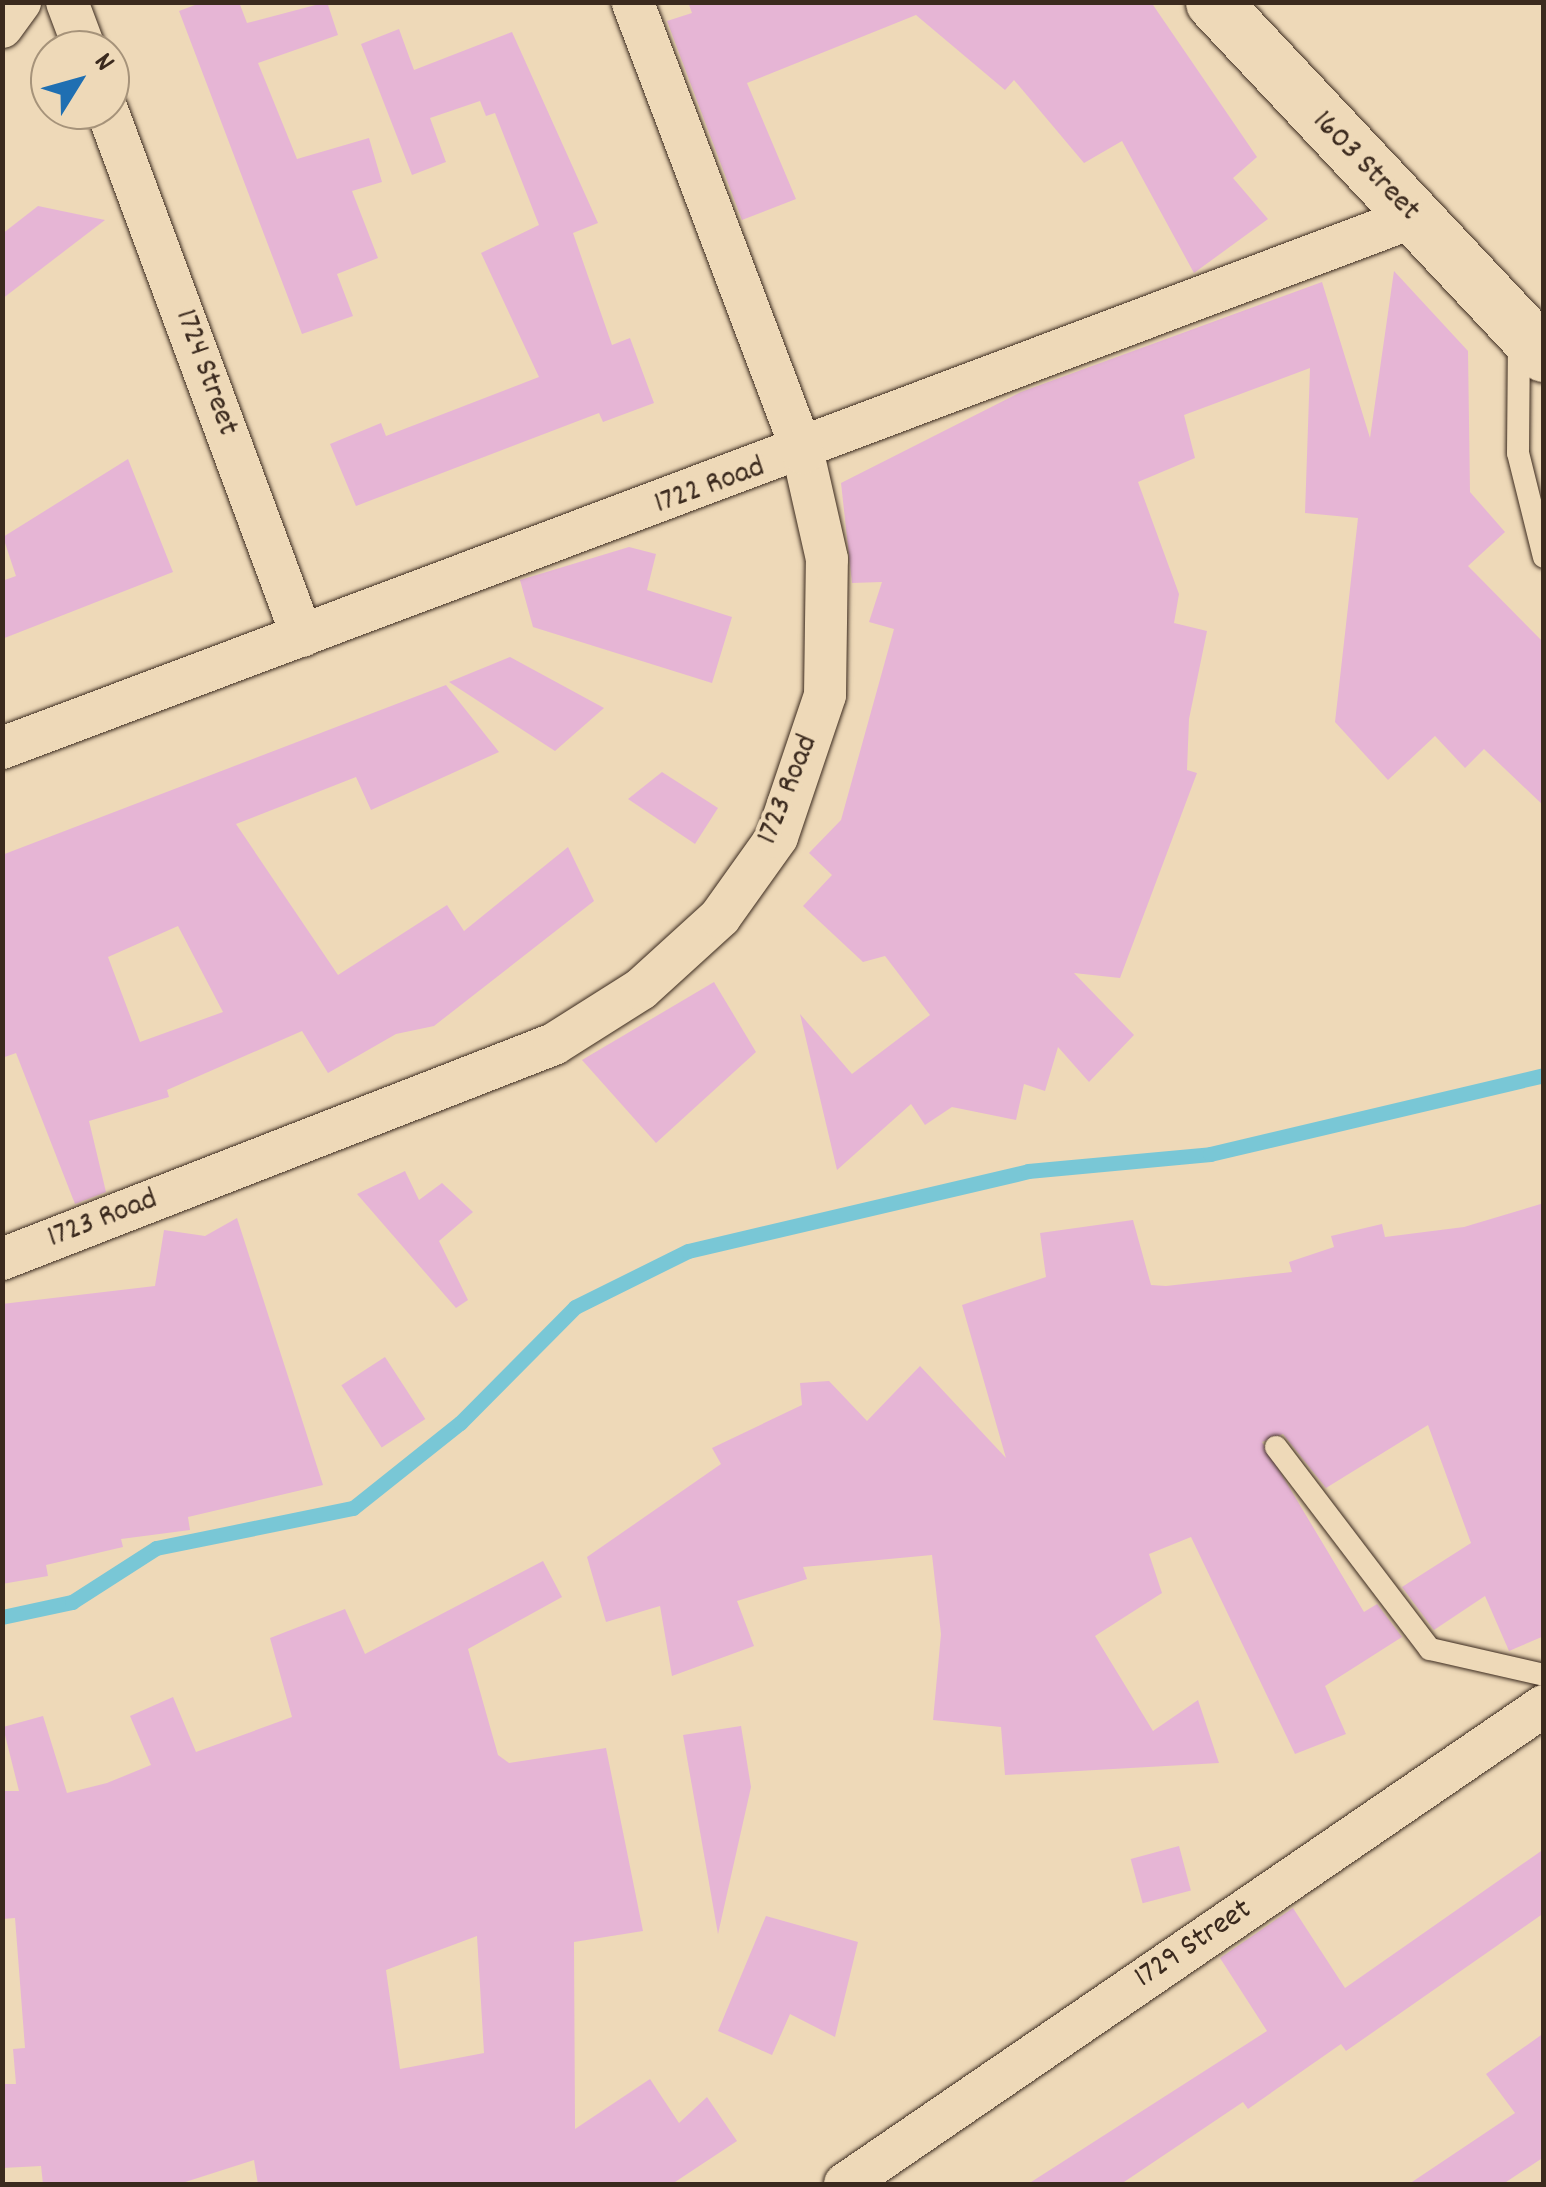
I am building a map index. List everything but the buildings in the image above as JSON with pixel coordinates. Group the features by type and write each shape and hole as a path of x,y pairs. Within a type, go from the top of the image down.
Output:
{"street":[{"path":"2,27 20,2"},
{"path":"67,2 78,30"},
{"name":"1723 Road","path":"2,1259 554,1044 641,989 720,917 776,837 825,695 827,558 803,453 633,2"},
{"name":"1603 Street","path":"1213,2 1531,341"},
{"name":"1724 Street","path":"114,130 302,636"},
{"name":"1722 Road","path":"2,748 803,453 1414,218"},
{"name":"1729 Street","path":"845,2184 1544,1706"}],"lane":[{"name":"1603 Street","path":"1531,341 1518,454 1544,557"},
{"path":"1276,1448 1430,1649 1544,1675"}],"waterway":[{"path":"2,1617 72,1602 156,1548 353,1508 460,1423 575,1307 688,1251 1028,1171 1210,1154 1544,1075"}]}
